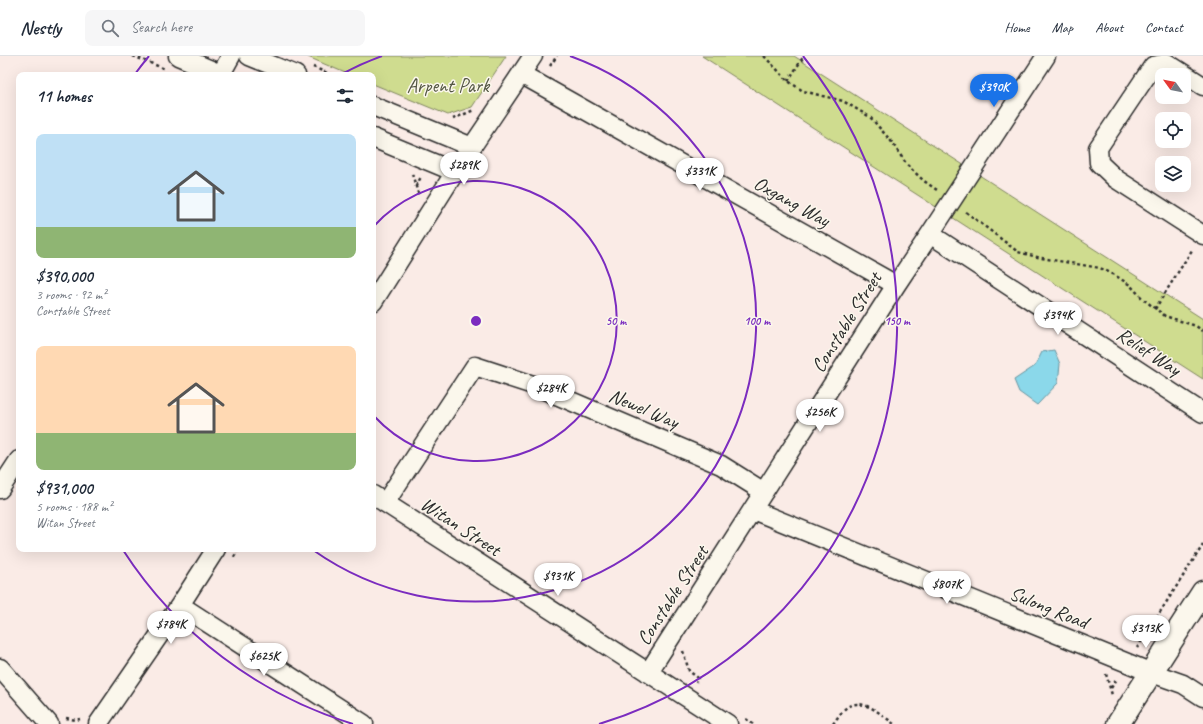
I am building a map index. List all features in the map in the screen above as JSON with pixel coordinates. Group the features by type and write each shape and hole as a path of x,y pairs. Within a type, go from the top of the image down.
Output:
{"street":[{"path":"178,56 217,72"},
{"path":"223,72 231,56"},
{"path":"249,56 289,72"},
{"path":"376,297 454,172 533,56"},
{"name":"Constable Street","path":"648,673 1043,57"},
{"path":"1203,86 1167,63 1153,66 1098,148 1099,163 1116,179 1203,235"},
{"name":"Oxgang Way","path":"521,74 896,285"},
{"path":"376,107 472,147"},
{"path":"376,139 454,172"},
{"name":"Relief Way","path":"930,234 1203,413"},
{"name":"Newel Way","path":"379,499 475,366 533,385 721,465 764,492"},
{"path":"0,489 16,465"},
{"name":"Witan Street","path":"379,499 728,724"},
{"name":"Sulong Road","path":"753,510 1127,663 1182,684 1203,697"},
{"path":"91,721 180,605 214,552"},
{"path":"1118,724 1203,592"},
{"path":"180,605 364,724"},
{"path":"0,668 56,721"}],"path":[{"path":"133,56 166,70"},
{"path":"549,67 557,56"},
{"path":"764,56 788,81 803,91 843,101 870,118 891,141 907,165 924,181 950,202 958,205 1018,252 1041,258 1100,268 1130,285 1143,299 1165,316 1186,322 1203,331"},
{"path":"788,81 804,56"},
{"path":"440,134 445,122 475,109"},
{"path":"416,186 428,161"},
{"path":"412,172 419,198"},
{"path":"1155,309 1203,235"},
{"path":"1110,688 1203,545"},
{"path":"833,724 847,707 858,704 871,708 894,724"},
{"path":"56,721 69,719 91,721"}],"green space":[{"name":"Arpent Park","path":"506,56 472,107 448,115 376,85 376,72 343,72 308,57"},
{"path":"702,56 794,56 1203,319 1203,379"}],"water":[{"path":"1054,350 1060,364 1058,383 1037,405 1019,392 1014,380 1035,366 1042,352"}]}
